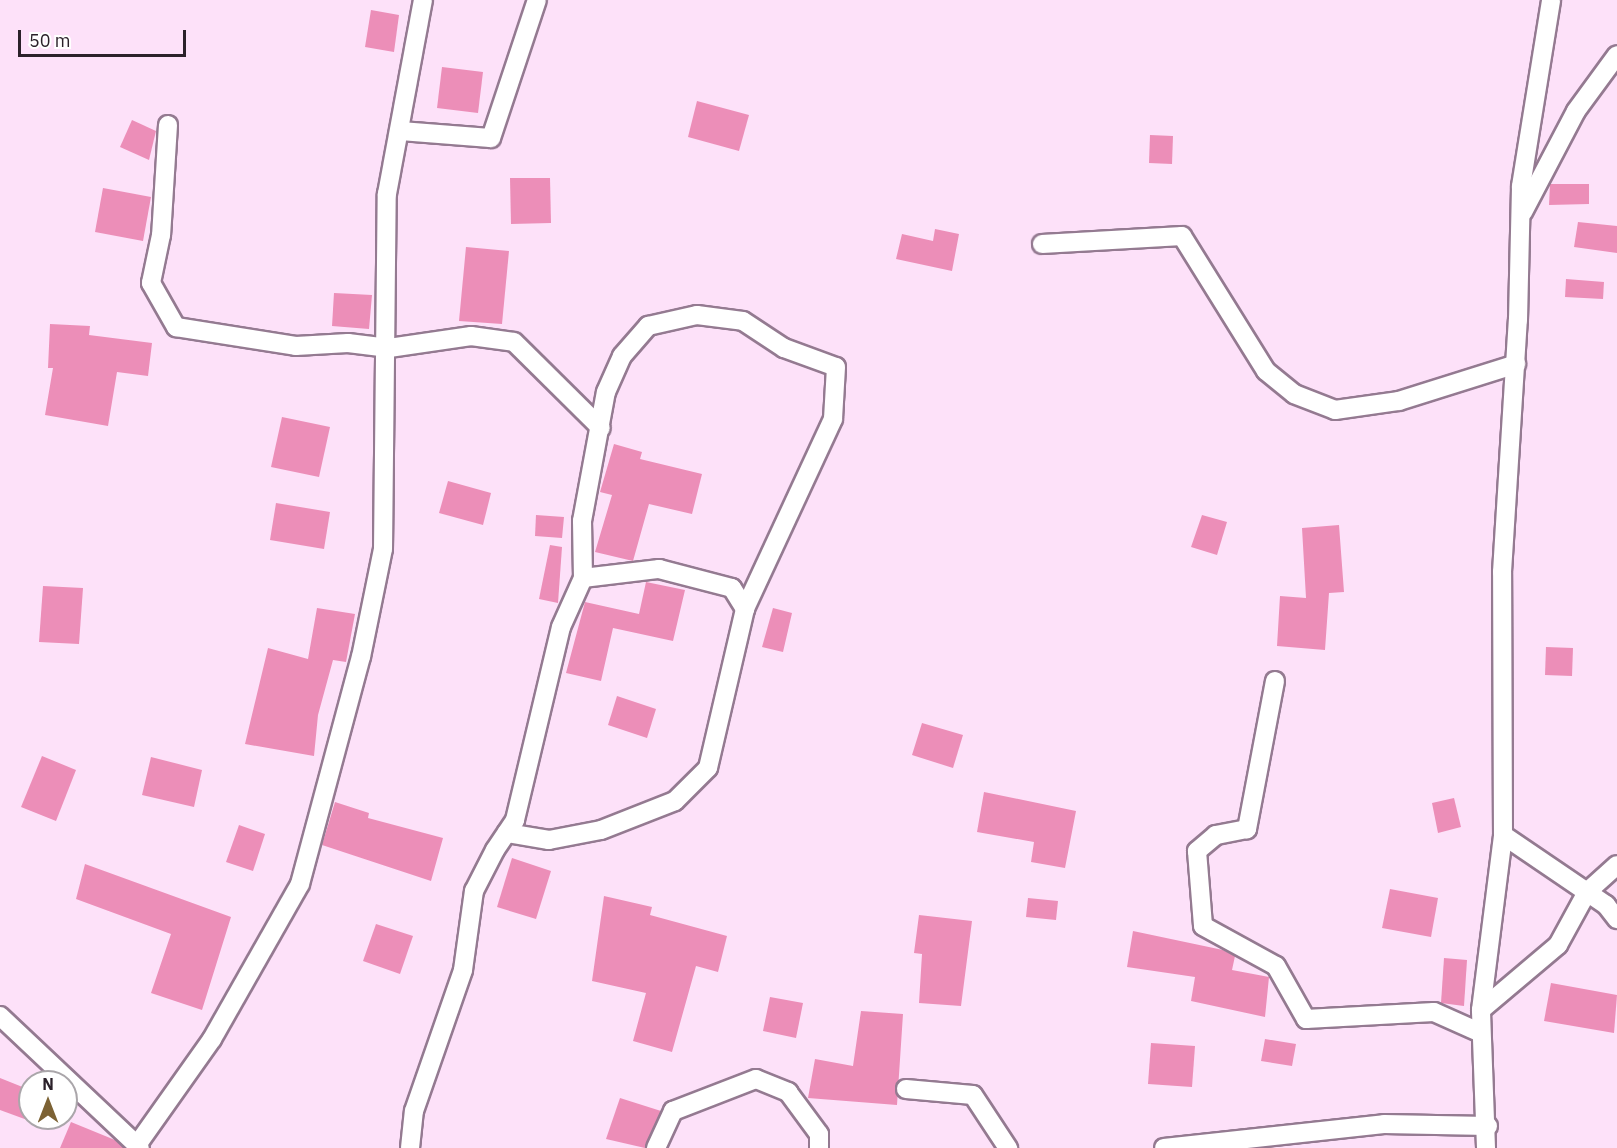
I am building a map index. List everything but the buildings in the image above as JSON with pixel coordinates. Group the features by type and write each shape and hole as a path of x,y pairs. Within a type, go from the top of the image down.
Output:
{"street":[{"path":"0,1016 138,1146 212,1039 300,884 361,657 383,549 389,348 387,194 423,0"},
{"path":"400,131 491,138 537,0"},
{"path":"1486,1148 1488,1126 1480,1084 1480,1033 1503,836 1502,572 1516,364 1521,216 1549,0"},
{"path":"1521,216 1576,111 1617,55"},
{"path":"168,125 161,235 150,283 176,327 296,346 348,343 389,348 471,336 514,342 601,428"},
{"path":"1042,243 1182,236 1266,371 1294,394 1335,411 1399,401 1516,364"},
{"path":"410,1148 414,1111 463,970 474,891 507,833 515,820 561,627 583,578 582,521 606,392 618,365 648,326 697,315 743,321 784,348 836,367 833,419 745,609 708,768 675,801 601,830 549,840 507,833"},
{"path":"583,578 659,568 732,588 745,609"},
{"path":"1275,681 1247,829 1216,835 1197,851 1203,926 1276,966 1306,1020 1434,1012 1480,1033"},
{"path":"1503,836 1587,892 1617,919"},
{"path":"1481,1010 1558,945 1587,892 1617,865"},
{"path":"656,1148 673,1111 756,1079 788,1092 819,1134 819,1148"},
{"path":"906,1089 973,1095 1008,1148"},
{"path":"1164,1148 1251,1143 1384,1124 1488,1126"}]}
